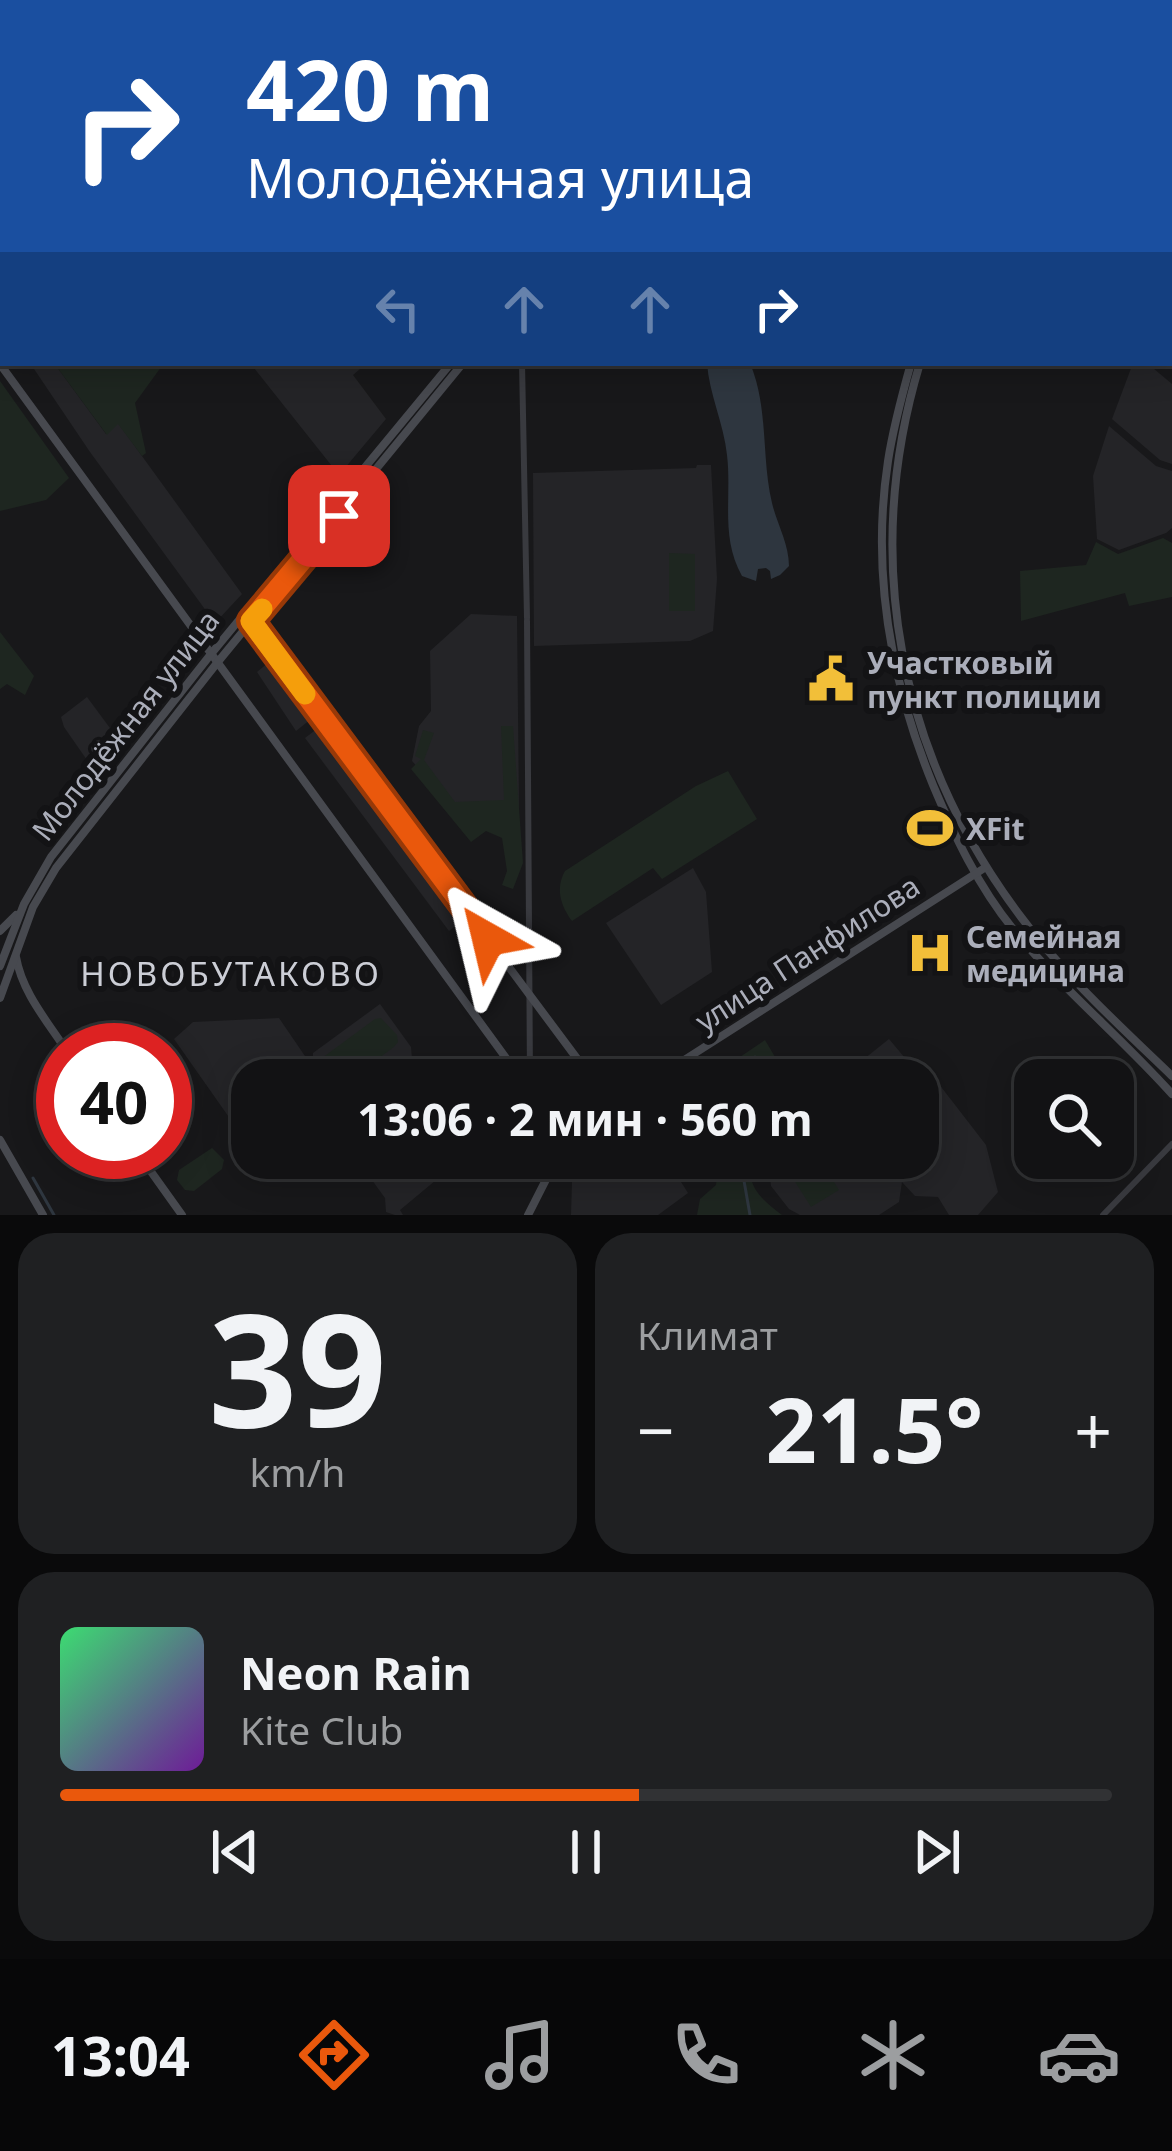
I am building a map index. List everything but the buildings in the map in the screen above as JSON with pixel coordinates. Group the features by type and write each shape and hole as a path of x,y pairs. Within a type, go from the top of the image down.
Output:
{"main road":[{"path":"1,366 510,1059"},
{"name":"Молодёжная улица","path":"0,967 24,904 51,857 450,366"},
{"name":"Молодёжная улица","path":"0,998 33,907 56,868 214,659 251,621 461,366"},
{"path":"910,366 885,486 883,565 888,625 915,736 944,811 975,874 1002,914 1031,950 1172,1094"},
{"path":"919,366 894,487 892,559 897,624 911,694 936,770 963,830 1043,945 1172,1076"},
{"path":"251,621 577,1059"},
{"name":"улица Панфилова","path":"686,1059 986,867"},
{"path":"0,932 24,904"},
{"path":"16,950 20,975 49,1023"},
{"path":"0,1140 40,1215"},
{"path":"0,1149 40,1215"},
{"path":"156,1179 182,1215"},
{"path":"528,1215 546,1179"}],"street":[{"path":"522,366 526,1059"},
{"path":"508,965 528,970"},
{"path":"1103,1215 1172,1144"}],"shaded area":[{"path":"32,366 56,366 106,434 118,423 242,594 215,623"},
{"path":"56,366 162,366 135,403 146,453 142,456 118,424 107,435"},
{"path":"252,366 364,366 353,375 386,419 339,475"},
{"path":"708,366 751,366 772,503 789,566 771,579 766,568 758,569 756,581 742,576 735,561 725,443"},
{"path":"1132,366 1151,366 1172,384 1172,464 1160,460 1112,419"},
{"path":"0,381 69,478 46,500 0,511"},
{"path":"1109,426 1156,466 1172,471 1172,528 1119,550 1097,539 1093,476"},
{"path":"711,465 717,579 713,631 690,641 534,646 533,473"},
{"path":"1163,538 1172,543 1172,597 1129,606 1125,593 1021,621 1020,571 1086,565 1096,542 1118,554"},
{"path":"669,553 695,554 695,611 669,611"},
{"path":"471,614 517,616 519,808 454,807 412,761 419,726 431,711 430,651"},
{"path":"0,632 34,676 25,695 7,684 0,689"},
{"path":"274,658 316,715 296,731 257,672"},
{"path":"87,697 121,743 96,773 61,717"},
{"path":"322,725 464,919 449,931 305,738"},
{"path":"501,726 513,726 523,863 513,889 502,885 507,871 502,838 486,831 471,842 411,769 421,759 415,756 423,730 434,733 424,760 455,802 504,800"},
{"path":"728,771 757,819 662,879 653,868 572,921 561,897 565,871 696,786"},
{"path":"693,868 706,892 712,972 661,1005 606,923"},
{"path":"380,1004 411,1047 412,1059 313,1059 313,1053"},
{"path":"279,1018 307,1059 231,1059 231,1120 192,1065 193,1022"},
{"path":"381,1018 397,1035 394,1047 378,1059 322,1059 322,1058"},
{"path":"889,1039 906,1059 864,1059"},
{"path":"765,1040 776,1059 737,1059"},
{"path":"939,1084 986,1145 998,1192 978,1215 949,1215 938,1197 915,1196 902,1182 899,1202 879,1215 800,1215 771,1186 770,1179 939,1179"},
{"path":"212,1148 224,1160 222,1169 194,1191 185,1190 177,1180 192,1179 192,1161"},
{"path":"371,1179 437,1179 400,1210 403,1215 386,1212 385,1198"},
{"path":"679,1179 688,1193 658,1215 571,1215 572,1182"},
{"path":"717,1179 752,1179 761,1197 782,1215 697,1215 700,1199"},
{"path":"793,1179 832,1179 839,1190 811,1207"}],"waterway":[{"path":"33,1178 54,1215"},
{"path":"744,1179 750,1215"}],"slow traffic":[{"path":"262,609 251,621 305,694"}],"place":[{"name":"Участковый пункт полиции","path":"831,679"},
{"name":"XFit","path":"930,828"},
{"name":"Семейная медицина","path":"930,953"}],"district":[{"name":"НОВОБУТАКОВО","path":"231,973"}],"route":[{"path":"339,516 251,621 488,939"}]}
